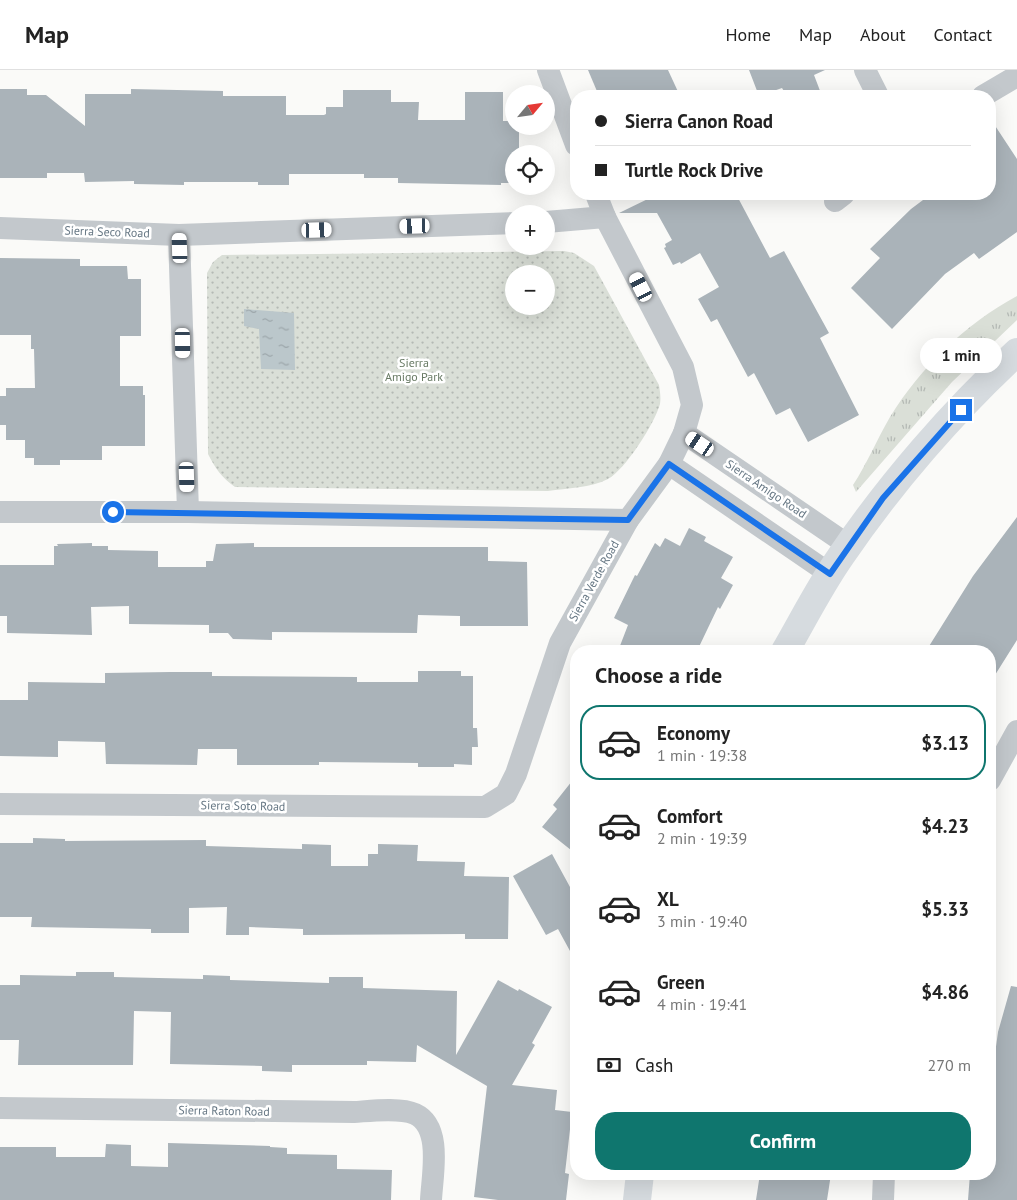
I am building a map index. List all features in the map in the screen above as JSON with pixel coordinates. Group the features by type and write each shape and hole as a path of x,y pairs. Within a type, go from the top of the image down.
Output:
{"street":[{"path":"548,70 570,129"},
{"path":"865,70 875,90"},
{"path":"993,90 1017,76"},
{"name":"Sierra Verde Road","path":"486,807 506,794 516,774 560,642 628,520 669,464 684,433 692,405 683,367 605,217 598,200"},
{"path":"555,221 605,217"},
{"name":"Sierra Seco Road","path":"0,228 180,235 505,223"},
{"path":"180,235 188,512"},
{"path":"789,645 848,545 883,498 938,435 1017,352"},
{"name":"Sierra Amigo Road","path":"684,433 848,545"},
{"path":"669,464 830,574"},
{"path":"0,512 188,512 628,520"},
{"path":"996,769 1017,732"},
{"name":"Sierra Soto Road","path":"0,804 486,807"},
{"name":"Sierra Raton Road","path":"0,1108 354,1112 388,1110 415,1114 428,1124 433,1140 431,1200"},
{"path":"637,1200 639,1180"},
{"path":"883,1200 884,1180"}],"green space":[{"name":"Sierra Amigo Park","path":"555,251 564,251 574,253 594,266 659,385 660,404 646,434 623,466 608,479 587,486 548,491 235,487 219,472 208,454 207,273 213,262 222,255 505,252 505,255 555,255"},
{"path":"1017,296 1017,320 952,382 856,492 853,485 890,417 916,381 930,364 962,333"}],"water":[{"path":"244,309 294,313 295,370 261,369 259,329 244,326"}],"building":[{"path":"588,70 668,70 677,90 596,90"},
{"path":"749,70 825,70 814,75 820,90 783,90 782,88 776,90 757,90"},
{"path":"0,89 27,89 27,95 46,95 85,126 85,94 131,94 131,89 223,91 223,96 286,96 286,115 324,115 326,114 326,107 343,107 343,90 391,90 391,102 419,102 418,120 465,120 465,92 503,92 505,135 519,135 519,145 505,145 505,183 501,183 501,185 398,183 398,178 364,178 364,174 289,174 289,185 258,185 258,182 184,182 184,185 134,184 134,181 85,182 84,173 47,173 47,178 0,178"},
{"path":"996,127 1017,159 1017,232 979,259 974,253 945,274 892,329 851,288 880,258 870,249 911,209 923,200 996,200"},
{"path":"646,200 739,200 770,258 784,251 829,333 820,338 859,415 808,442 790,408 776,415 754,373 748,377 717,319 711,322 698,299 719,287 700,253 681,264 680,262 673,265 664,248 666,247 665,244 672,240 657,213 619,213"},
{"path":"0,258 80,259 80,266 127,266 128,279 141,279 141,336 120,336 120,386 143,386 143,395 145,395 145,446 102,446 102,460 60,460 60,465 34,465 34,458 25,458 25,440 6,440 6,425 0,425 0,396 6,396 6,388 35,388 34,349 31,349 31,335 0,335"},
{"path":"1017,517 1017,640 996,673 996,645 930,645 973,576"},
{"path":"689,528 706,537 704,541 733,557 721,578 733,585 720,609 718,607 700,645 620,645 628,625 614,618 635,575 637,576 655,543 660,547 665,538 680,546"},
{"path":"92,543 92,546 108,546 108,550 158,551 158,567 206,567 206,561 213,561 216,544 254,543 254,547 488,547 488,561 527,562 528,626 460,626 460,616 418,615 417,633 272,632 272,640 233,639 228,633 209,633 209,625 129,624 129,606 91,607 92,635 7,633 7,616 0,616 0,565 54,565 54,546 58,546 57,544"},
{"path":"418,671 461,671 461,676 473,676 473,728 477,728 478,747 472,747 472,765 454,764 454,767 418,767 418,763 319,762 319,765 237,765 237,749 198,749 197,765 106,764 105,742 58,741 58,757 0,756 0,700 28,700 28,682 105,683 105,673 212,672 212,676 357,677 357,682 418,682"},
{"path":"570,784 570,849 542,827 557,809 553,805"},
{"path":"33,838 65,839 65,841 206,840 206,846 302,849 302,844 331,845 331,866 368,866 368,854 378,854 378,844 418,845 417,861 465,862 464,876 509,877 508,939 465,939 465,934 303,935 303,929 249,927 249,935 226,935 227,907 189,908 189,933 151,933 151,929 31,927 32,917 0,917 0,843 33,843"},
{"path":"552,854 570,887 570,951 558,929 546,935 513,876"},
{"path":"76,972 114,972 114,977 203,979 203,975 230,976 230,980 329,983 329,977 363,977 363,988 457,991 456,1055 498,980 518,991 519,989 552,1007 532,1043 535,1045 512,1085 557,1090 555,1110 570,1112 565,1173 569,1174 566,1200 498,1200 474,1197 487,1086 417,1045 416,1062 367,1061 367,1065 292,1065 292,1072 262,1071 262,1066 170,1064 171,1012 134,1011 133,1065 18,1065 19,1040 0,1040 0,985 20,985 20,975 76,976"},
{"path":"1011,986 1017,987 1017,1200 968,1200 970,1180 996,1180 996,1046 998,1032"},
{"path":"168,1143 270,1146 287,1148 287,1154 337,1155 337,1169 392,1170 391,1200 0,1200 0,1147 56,1147 56,1157 105,1157 106,1144 131,1145 131,1166 168,1167"},
{"path":"759,1180 830,1180 827,1200 756,1200"}],"route":[{"path":"113,512 628,520 669,464 830,574 840,557 883,498 961,410"}]}
